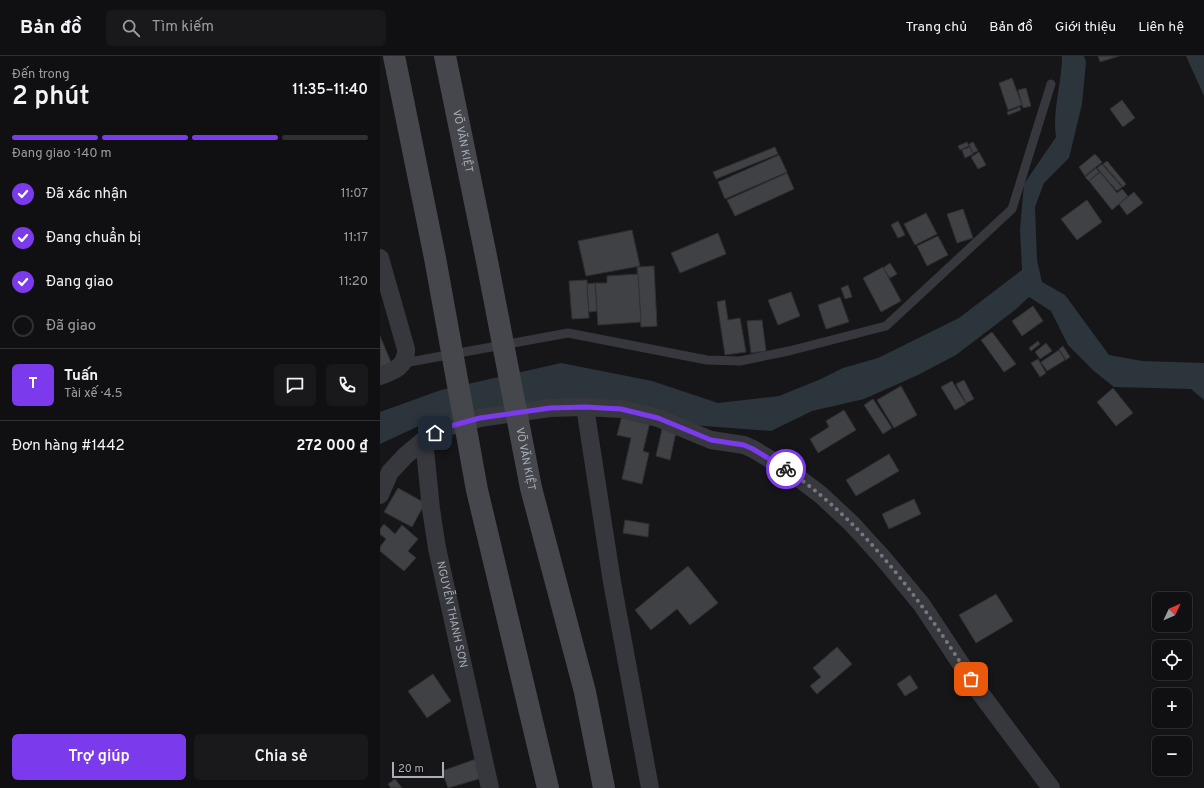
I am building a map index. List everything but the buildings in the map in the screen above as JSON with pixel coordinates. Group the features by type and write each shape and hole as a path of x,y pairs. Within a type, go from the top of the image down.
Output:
{"main road":[{"path":"394,56 435,258 477,490 548,788"},
{"name":"VÕ VĂN KIỆT","path":"445,56 531,488 585,692 604,788"}],"street":[{"path":"380,258 406,349 406,358 404,363 399,368 380,376"},
{"path":"585,407 612,582 650,788"},
{"path":"380,495 390,472 406,455 424,440 447,427 480,418 550,408 585,407 621,409 675,424 707,438 744,445 788,470 821,495 852,524 883,558 922,605 978,690 1051,788"},
{"name":"NGUYỄN THANH SƠN","path":"424,440 438,548 490,788"}],"lane":[{"path":"404,363 568,333 708,360 740,361 789,351 886,326 1012,209 1051,84"}],"shaded area":[{"path":"1062,56 1084,56 1086,62 1082,104 1069,158 1044,183 1035,207 1037,260 1042,282 1065,295 1109,355 1142,361 1204,363 1204,400 1191,389 1114,387 1094,371 1068,345 1051,311 1029,297 1015,310 956,355 918,375 864,399 812,411 771,431 691,425 622,405 470,417 421,425 380,444 380,412 441,390 561,363 652,381 718,403 779,396 821,379 843,368 878,358 959,318 1022,270 1020,229 1024,184 1056,137 1055,117"},
{"path":"1186,56 1204,56 1204,96"}],"way so far":[{"path":"786,469 821,495 852,524 883,558 922,605 971,679"}],"route":[{"path":"435,433 447,427 480,418 550,408 585,407 621,409 658,418 711,440 744,445 786,469"}]}
